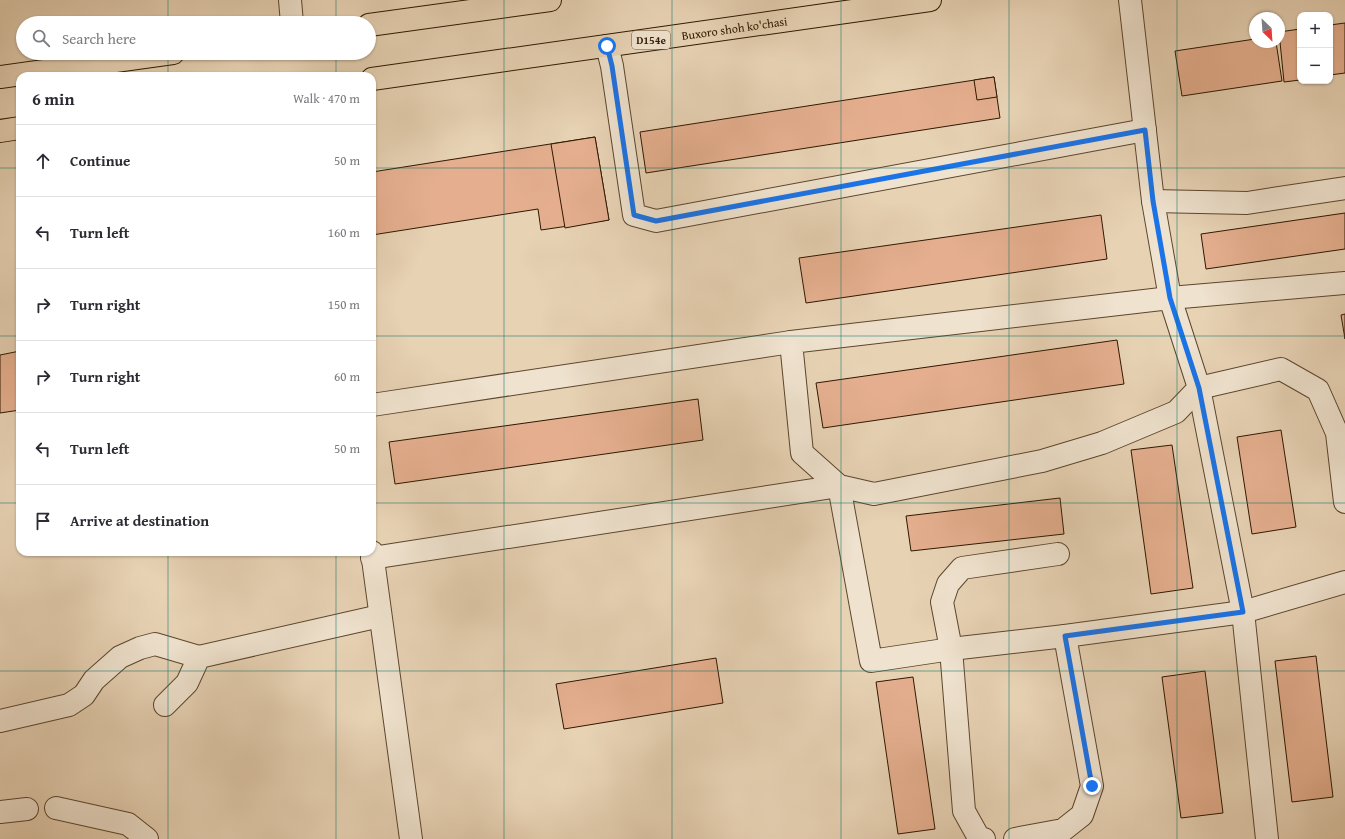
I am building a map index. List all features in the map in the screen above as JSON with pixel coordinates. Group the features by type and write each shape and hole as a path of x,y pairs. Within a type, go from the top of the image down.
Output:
{"main road":[{"path":"376,24 550,0"},
{"name":"Buxoro shoh ko'chasi","path":"376,78 930,0"},
{"path":"36,72 123,60"},
{"path":"0,77 16,75"},
{"path":"0,131 16,129"}],"lane":[{"path":"290,0 291,16"},
{"path":"1130,0 1153,201 1170,298 1199,388 1243,612 1266,839"},
{"path":"607,46 612,66 634,215 656,221 1145,130"},
{"path":"1153,201 1247,203 1345,188"},
{"path":"376,404 791,342 1170,298 1345,284"},
{"path":"791,342 802,453 839,486 871,661 951,649 1065,636 1243,612 1345,582"},
{"path":"376,554 839,486 874,494 1042,461 1102,443 1176,412 1199,388 1281,369 1318,390 1337,433 1345,502"},
{"path":"984,839 979,838 964,811 951,649 942,602 948,584 962,568 1058,554"},
{"path":"372,556 410,839"},
{"path":"0,721 69,704 84,695 94,680 120,658 140,648 155,644 200,656 380,616"},
{"path":"1015,839 1063,830 1082,815 1092,786 1065,636"},
{"path":"165,705 187,683 200,656"},
{"path":"56,808 128,824 147,839"},
{"path":"0,812 27,809"}],"building":[{"path":"1345,23 1345,73 1333,75 1333,48 1333,25"},
{"path":"1297,29 1297,80 1284,82 1281,48 1285,48 1285,31"},
{"path":"1249,40 1249,48 1277,48 1282,81 1182,96 1175,51"},
{"path":"994,77 1000,118 646,173 640,132"},
{"path":"994,77 997,97 977,100 974,80"},
{"path":"595,137 609,220 541,230 538,209 376,234 376,171"},
{"path":"595,137 609,220 565,228 551,144"},
{"path":"1345,213 1345,249 1206,269 1201,234"},
{"path":"1101,215 1107,259 806,303 799,258"},
{"path":"1345,314 1345,339 1341,315"},
{"path":"1117,340 1124,384 823,428 816,383"},
{"path":"16,352 16,411 0,413 0,355"},
{"path":"698,399 703,440 395,484 389,442"},
{"path":"1281,430 1296,527 1252,534 1237,437"},
{"path":"1172,445 1193,588 1151,594 1131,450"},
{"path":"1060,498 1064,534 911,551 906,516"},
{"path":"1316,656 1333,797 1292,802 1275,661"},
{"path":"716,658 723,703 564,729 556,684"},
{"path":"1205,671 1223,813 1181,818 1162,677"},
{"path":"913,677 935,829 898,834 876,682"}],"route":[{"path":"607,46 612,66 634,215 656,221 1145,130 1153,201 1170,298 1199,388 1243,612 1065,636 1092,786"}]}
